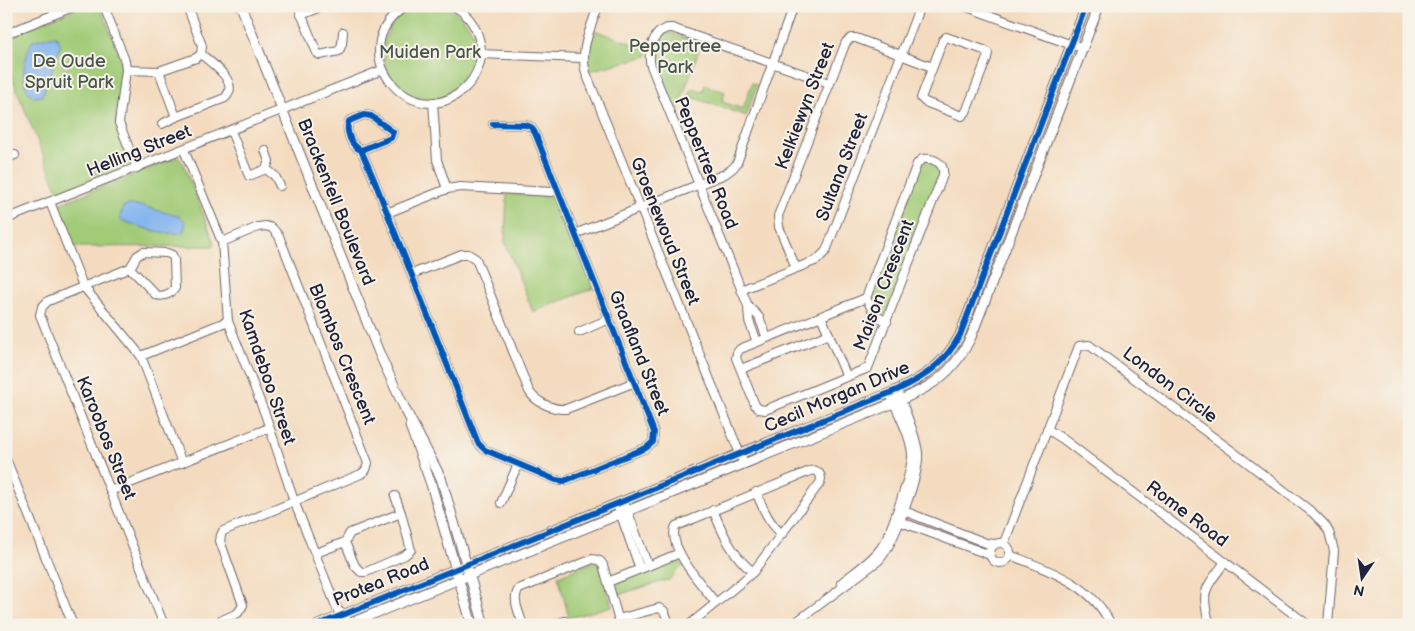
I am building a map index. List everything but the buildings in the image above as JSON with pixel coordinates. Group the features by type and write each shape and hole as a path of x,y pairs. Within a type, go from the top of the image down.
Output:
{"street":[{"path":"6,34 75,6"},
{"path":"104,6 123,54 126,70 119,123 137,168"},
{"path":"126,70 159,71 196,58 200,54 202,46 187,6"},
{"name":"Brackenfell Boulevard","path":"241,6 380,355 405,409 441,478 484,625"},
{"path":"298,6 317,53 320,55 339,51 343,32"},
{"path":"301,15 324,6"},
{"path":"406,6 392,18 382,33 379,52 382,70 388,81 402,94 420,101 433,102 453,97 470,84 478,69 481,54 476,28 468,17 453,6"},
{"path":"481,54 582,58 598,6"},
{"name":"Sultana Street","path":"741,290 820,258 826,251 920,6"},
{"path":"964,6 1072,45 1083,47"},
{"name":"Cecil Morgan Drive","path":"457,575 467,565 893,392 924,377 937,366 950,352 960,335 1086,6"},
{"name":"Cecil Morgan Drive","path":"457,575 469,574 744,464 897,402 937,382 953,367 966,347 1099,6"},
{"path":"575,234 699,185 725,174 733,168 737,163 791,7"},
{"name":"Peppertree Road","path":"748,306 650,63 650,52 658,33 664,28 672,28 829,83"},
{"path":"946,36 986,51 988,58 965,114 958,115 922,100 921,94 932,67 943,38 946,36"},
{"name":"Kelkiewyn Street","path":"796,268 779,227 778,216 844,44 851,38 856,38 932,67"},
{"path":"162,124 223,99 229,92 230,88 225,74 200,54"},
{"name":"Groenewoud Street","path":"582,58 592,91 744,464"},
{"name":"Helling Street","path":"6,219 382,70"},
{"path":"159,71 176,117"},
{"path":"433,102 437,160 447,189"},
{"name":"Graafland Street","path":"361,150 391,138 394,134 392,130 367,115 349,121 347,128 353,144 361,150 388,213 478,443 485,450 556,480 564,481 649,447 654,439 654,432 535,133 531,127 524,124 493,124"},
{"path":"231,131 249,176 266,169 269,161 265,150"},
{"name":"Kamdeboo Street","path":"184,150 222,242 228,321 269,428 294,501 342,619"},
{"path":"6,158 15,155"},
{"name":"Maison Crescent","path":"929,158 940,163 944,169 943,175 868,368 762,410 755,405 736,358 738,351 866,298 918,164 922,159 929,158"},
{"path":"266,169 275,176 280,186"},
{"path":"388,213 447,189 460,187 548,192 558,190"},
{"path":"50,202 83,286 141,356 182,463"},
{"name":"Blombos Crescent","path":"222,242 262,226 272,228 278,236 368,460 368,467 361,474 294,501"},
{"path":"140,253 170,253 174,259 175,288 170,293 161,296 156,295 130,268 140,253"},
{"path":"412,274 462,254 468,254 476,259 529,391 532,397 538,401 558,409 566,409 635,382"},
{"name":"Karoobos Street","path":"130,268 45,302 40,315 164,625"},
{"path":"866,298 875,315 887,322"},
{"path":"748,306 759,317 767,338"},
{"path":"748,306 749,321 757,342"},
{"path":"822,316 847,377"},
{"path":"579,332 609,319"},
{"path":"141,356 228,321"},
{"path":"741,369 829,334"},
{"name":"London Circle","path":"1004,543 1080,346 1085,344 1093,346 1314,513 1324,524 1329,532 1334,551 1328,625"},
{"path":"792,625 878,552 886,541 917,472 919,455 893,392"},
{"name":"Brackenfell Boulevard","path":"405,409 431,484 472,625"},
{"path":"110,491 269,428"},
{"name":"Rome Road","path":"1047,430 1063,440 1308,625"},
{"path":"6,459 73,625"},
{"path":"502,503 518,464"},
{"path":"689,625 716,603 753,572 820,483 820,475 817,471 810,470 676,526 674,535 686,566 716,603"},
{"path":"756,492 766,516 782,534"},
{"path":"345,542 356,568 362,572 366,572 410,552 411,547 395,496"},
{"path":"211,625 238,613 243,605 220,541 222,532 226,528 294,501"},
{"path":"620,502 638,537 648,566"},
{"path":"713,510 727,542 746,567 753,572"},
{"path":"896,520 990,555 996,562 1002,563 1006,561 1010,555 1009,547 1004,543 986,543 900,510"},
{"path":"624,512 629,541 640,569"},
{"path":"316,554 345,542 350,533 401,513"},
{"path":"629,541 638,537"},
{"path":"990,555 994,544"},
{"path":"608,582 680,553"},
{"path":"1010,555 1075,583 1100,606 1106,613 1111,625"},
{"path":"523,625 515,596 517,591 593,559 601,563 619,622 658,608 664,611 670,625"},
{"path":"1210,625 1205,607 1205,592 1226,562"},
{"name":"Protea Road","path":"318,625 342,619 457,575"},
{"path":"554,625 565,622 571,625"}],"green space":[{"name":"Muiden Park","path":"430,5 448,9 463,19 473,34 477,52 473,70 463,85 448,95 430,99 412,95 397,85 387,70 383,52 387,34 397,19 412,9"},
{"name":"De Oude Spruit Park","path":"83,6 100,6 123,65 116,122 129,162 125,168 59,194 6,63 6,37"},
{"path":"594,30 648,49 647,56 589,71 588,50"},
{"name":"Peppertree Park","path":"668,32 701,44 677,112 654,55 661,36"},
{"path":"752,83 757,85 746,116 689,96 692,88 703,91 705,85 725,92 722,102 743,109"},
{"path":"178,157 183,163 213,239 214,246 71,247 56,209 59,204"},
{"path":"924,161 938,165 941,171 886,314 882,315 877,313 870,298"},
{"path":"507,193 556,197 594,288 533,312 505,242"},
{"path":"675,559 679,560 683,566 668,581 614,596 613,586 615,583"},
{"path":"593,562 599,564 612,606 569,618 558,576"}],"water":[{"path":"56,36 61,45 42,96 34,97 28,92 24,78 29,48 32,41"},
{"path":"129,205 142,206 181,217 185,223 184,231 178,233 162,232 121,220 123,207"}],"cycle path":[{"path":"318,625 897,390 917,380 933,368 948,354 960,335 1086,6"},
{"path":"361,150 354,145 350,138 349,121 364,115 371,116 393,132 391,138 361,150 478,443 485,450 556,480 564,481 646,448 653,442 654,432 535,133 531,127 526,125 493,124"}]}
